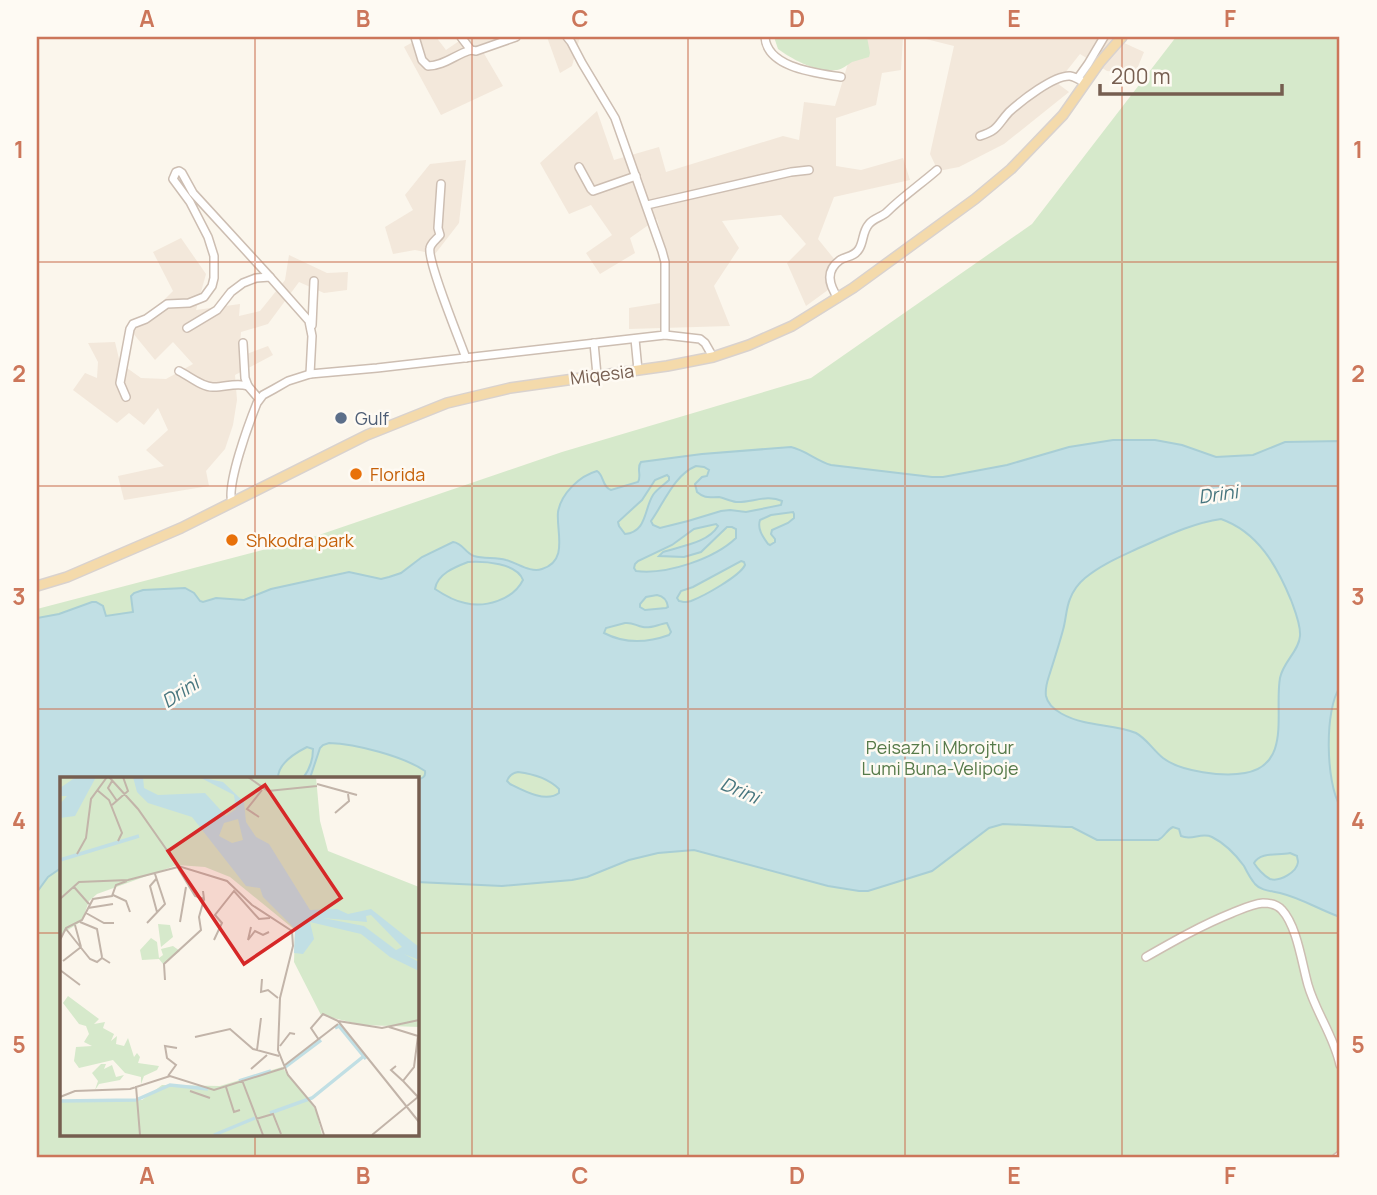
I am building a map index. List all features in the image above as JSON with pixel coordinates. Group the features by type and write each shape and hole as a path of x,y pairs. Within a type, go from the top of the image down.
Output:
{"main road":[{"name":"Miqesia","path":"37,586 67,577 171,533 367,435 447,403 510,388 713,357 777,333 838,298 975,199 1011,169 1056,122 1082,80 1122,37"}],"street":[{"path":"415,37 419,55 428,66 437,66 463,52 476,51 516,37"},
{"path":"461,37 471,50"},
{"path":"567,37 615,118 664,256 665,335"},
{"path":"765,37 766,46 788,64 841,77"},
{"path":"980,136 995,130 1008,113 1044,87 1065,77 1082,80 1104,37"},
{"path":"579,167 593,191 636,176"},
{"path":"647,205 809,170"},
{"path":"838,298 829,278 833,268 839,261 855,254 870,222 884,214 937,170"},
{"path":"127,397 120,383 133,324 146,319 167,304 189,303 204,297 214,278 214,256 208,237 190,202 173,179 179,171 193,192 305,316 309,321 312,336"},
{"path":"441,184 438,228 440,235 430,247 430,251 434,270 466,358"},
{"path":"187,328 217,310 231,292 243,283 270,277"},
{"path":"310,374 314,281"},
{"path":"232,503 229,496 236,467 251,416 259,399 288,381 310,374 665,335 700,340 705,343 713,357"},
{"path":"635,339 638,370"},
{"path":"594,343 597,375"},
{"path":"243,344 248,386 259,399"},
{"path":"178,371 207,387 237,384 248,386"},
{"path":"1146,957 1185,935 1251,905 1265,903 1281,908 1293,931 1312,996 1332,1038 1340,1065"},
{"path":"1336,1158 1340,1155"}],"shaded area":[{"path":"422,37 436,37 446,50 465,37 502,37 479,45 503,86 441,115 404,47"},
{"path":"547,37 580,37 572,66 560,73"},
{"path":"580,37 623,37 624,39"},
{"path":"856,37 903,37 901,70 882,73 876,105 836,118 836,166 861,170 903,158 910,180 834,197 818,239 839,265 825,278 832,287 806,306 787,263 806,244 781,215 722,221 739,248 714,286 730,326 629,329 629,308 667,302 667,256 657,219 630,238 635,253 600,274 586,253 612,235 591,205 569,214 540,163 597,111 614,160 659,147 666,172 783,136 799,140 804,102 835,106"},
{"path":"918,37 1111,37 1144,52 1135,74 1107,71 1080,54 1057,83 1069,92 1004,144 959,167 938,171 930,154 954,46"},
{"path":"466,160 459,223 435,254 415,250 393,254 385,227 413,210 405,195 430,164"},
{"path":"181,238 206,274 196,310 240,304 239,316 260,311 285,280 289,255 327,273 348,272 347,290 324,293 299,282 268,324 241,332 239,357 268,346 273,355 235,375 237,400 233,425 225,449 206,471 209,486 124,500 118,476 164,466 146,450 168,430 158,408 144,425 129,413 117,423 73,390 85,373 97,378 98,362 88,343 115,342 120,363 141,378 166,379 193,364 173,342 155,360 132,332 173,291 153,252"}],"green space":[{"path":"774,37 867,37 870,53 869,57 839,69 822,70 806,65 778,49"},
{"name":"Peisazh i Mbrojtur Lumi Buna-Velipoje","path":"1176,37 1340,37 1340,1158 37,1158 37,609 316,536 562,452 811,378 1032,224"}],"water":[{"name":"Drini","path":"1113,440 1155,440 1182,445 1216,457 1253,455 1285,442 1340,441 1340,687 1331,712 1329,746 1332,781 1340,806 1340,917 1295,898 1260,888 1244,866 1221,843 1204,835 1189,838 1181,836 1179,829 1173,827 1158,840 1097,840 1072,827 1003,824 989,828 932,871 868,891 828,886 694,850 658,853 629,860 587,877 572,880 502,886 418,882 418,779 425,775 425,771 405,760 379,752 329,743 320,748 310,777 304,777 309,768 313,749 307,747 284,764 278,777 60,777 60,869 48,877 37,892 37,618 59,614 92,602 103,606 106,616 133,612 131,596 143,590 185,588 203,602 216,598 244,600 271,589 349,572 381,579 401,573 422,557 453,542 474,556 502,559 533,570 542,569 556,559 559,545 558,512 572,487 597,471 611,490 638,482 641,462 791,447 831,465 932,477 1007,465 1069,447","holes":["696,466 704,467 709,470 707,476 695,484 697,492 702,496 736,502 771,498 782,501 781,505 746,512 721,511 660,528 653,525 651,521 682,476","667,475 669,477 653,495 641,524 637,529 625,534 618,522 642,500 655,480","794,514 794,518 788,523 772,530 775,542 770,545 761,533 760,520 771,515","1221,519 1246,532 1256,541 1285,587 1299,623 1299,641 1280,678 1275,748 1260,768 1245,773 1215,774 1180,767 1163,758 1136,733 1067,716 1051,706 1046,696 1047,683 1069,603 1078,585 1112,561 1160,539","716,524 718,526 701,540 663,552 659,556 684,557 701,552 727,527 736,529 736,538 715,553 689,564 648,572 636,571 634,568 638,561 672,545 694,529","741,561 744,562 742,570 721,585 687,602 679,601 677,598 681,591","468,562 499,564 514,570 523,580 513,593 498,601 481,604 465,603 435,589 443,575","657,595 667,602 668,607 645,610 640,604 646,597","625,623 646,627 667,623 671,632 669,635 644,641 628,641 604,633 606,628","518,772 545,779 555,785 559,793 548,797 535,795 510,784 507,781 510,776","1290,853 1297,856 1297,866 1283,878 1270,879 1254,863 1265,855"]}],"place":[{"name":"Gulf","path":"341,418"},
{"name":"Florida","path":"356,474"},
{"name":"Shkodra park","path":"232,540"}]}
